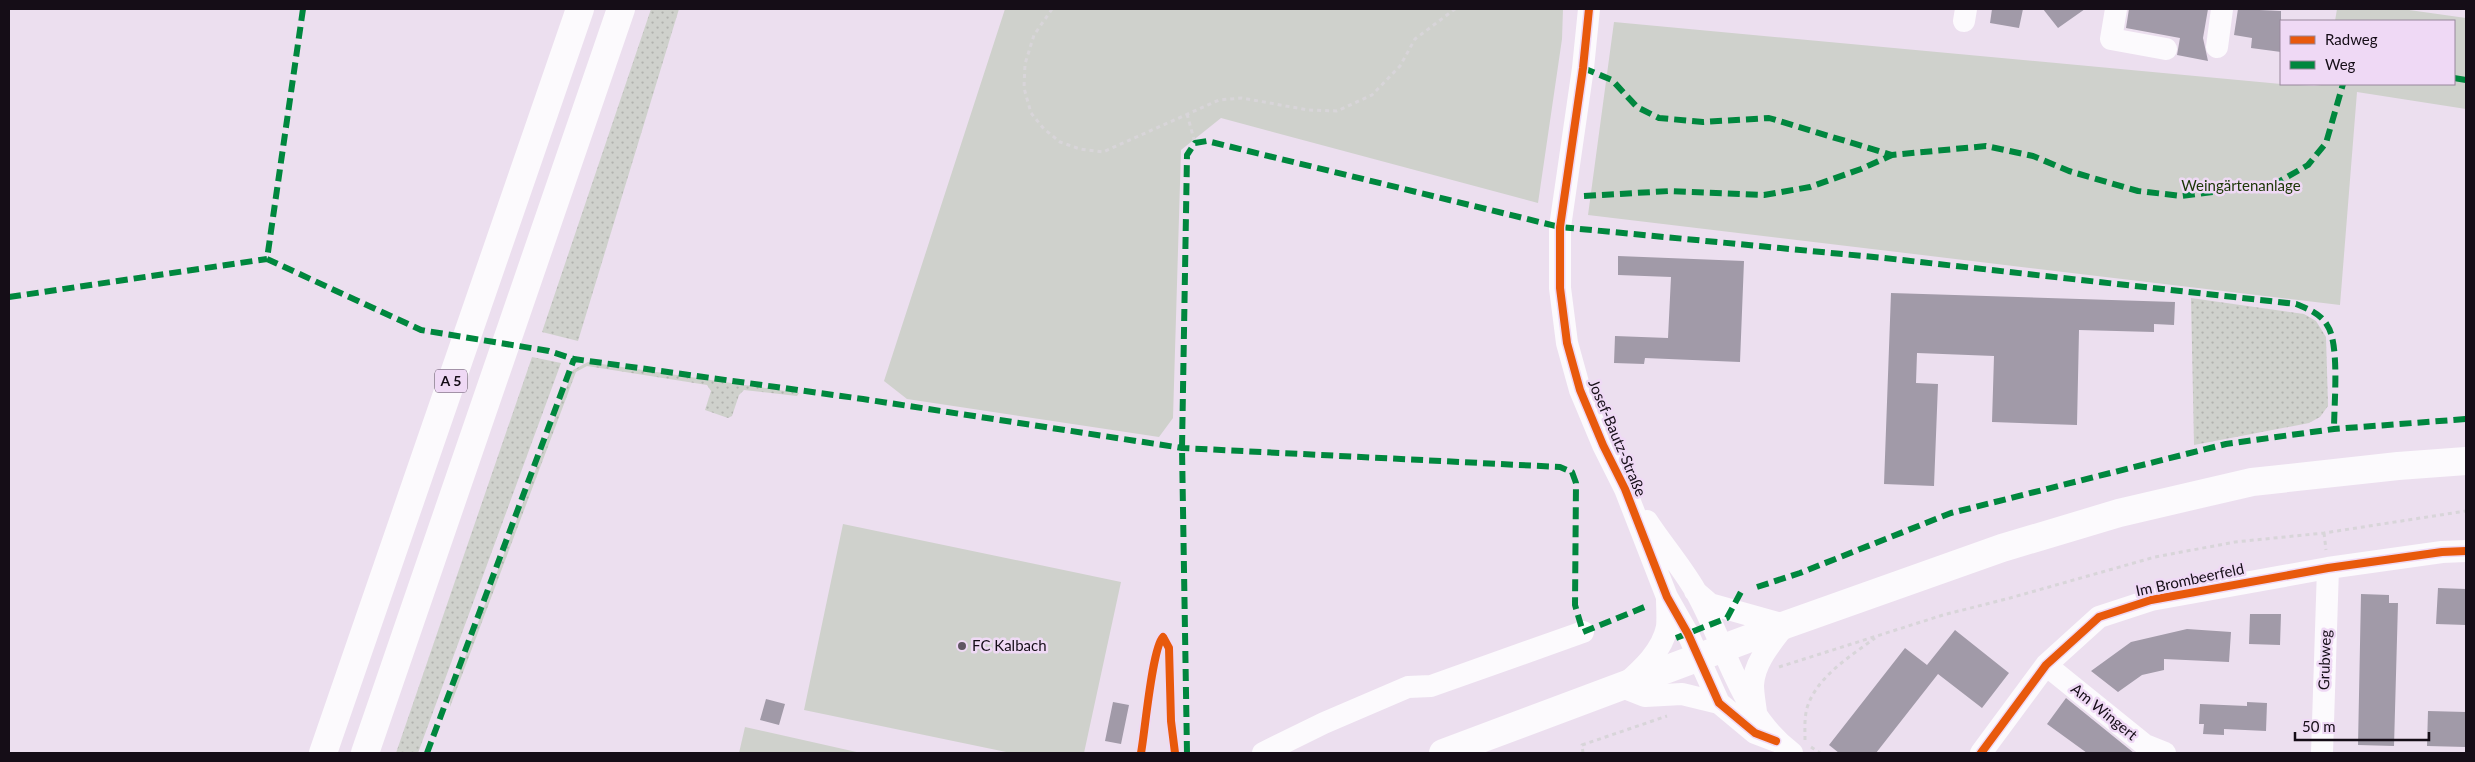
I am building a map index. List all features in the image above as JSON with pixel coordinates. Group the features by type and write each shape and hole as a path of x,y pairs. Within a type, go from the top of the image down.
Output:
{"main road":[{"name":"A 5","path":"323,753 580,9"},
{"name":"A 5","path":"365,753 621,9"},
{"path":"1444,753 1784,625 2002,548 2119,513 2252,482 2398,466 2466,461"}],"street":[{"name":"Josef-Bautz-Straße","path":"1589,9 1583,68 1560,227 1560,288 1567,343 1580,390 1603,446 1625,489 1668,598 1738,686 1756,716 1791,746"},
{"path":"2116,9 2111,39 2166,49"},
{"path":"2217,47 2222,9"},
{"name":"Josef-Bautz-Straße","path":"1625,489 1695,590 1710,604 1784,625"},
{"name":"Im Brombeerfeld","path":"1981,753 2046,665 2099,618 2151,600 2328,568 2466,550"},
{"name":"Grubweg","path":"2322,753 2328,568"},
{"name":"Josef-Bautz-Straße","path":"1695,590 1711,653 1719,703"},
{"name":"Josef-Bautz-Straße","path":"1668,598 1667,627 1659,647 1644,667 1622,687 1645,696 1682,694 1719,703 1755,733 1791,746"},
{"path":"1756,716 1753,684 1757,670 1765,651 1784,625"},
{"path":"1262,753 1324,723 1408,687 1431,686 1583,632"},
{"name":"Am Wingert","path":"2046,665 2145,745 2165,753"}],"path":[{"path":"1052,9 1034,35 1025,64 1024,88 1031,113 1044,129 1060,142 1080,149 1103,152 1137,139 1186,114 1219,100 1242,98 1308,110 1337,111 1372,95 1400,66 1415,39 1455,9"},
{"path":"1186,114 1195,143"},
{"path":"1778,668 1943,615 2155,557 2235,542 2324,533 2466,511"},
{"path":"1791,746 1805,721 1808,705 1817,688 1839,664 1877,636"},
{"path":"1583,753 1582,745 1671,714"}],"green space":[{"path":"651,9 679,9 578,341 542,332"},
{"path":"1005,9 1563,9 1562,39 1538,203 1221,118 1181,150 1173,418 1159,437 907,399 884,381"},
{"name":"Weingärtenanlage","path":"2337,9 2402,9 2466,18 2466,109 2357,92 2340,305 1588,215 1614,22 2280,85 2455,85 2455,20 2335,20"},
{"path":"2191,298 2304,314 2316,321 2326,337 2328,406 2320,417 2309,423 2194,445"},
{"path":"532,357 561,363 418,753 396,753"},
{"path":"588,362 799,393 797,396 744,390 739,395 732,416 728,418 705,410 711,391 707,385 587,366 576,372 450,707 450,697 573,370"},
{"name":"FC Kalbach","path":"843,524 1121,582 1084,753 1011,753 804,710"},
{"path":"745,727 861,753 739,753"}],"building":[{"path":"1992,9 2023,9 2019,28 1990,23"},
{"path":"2043,9 2085,9 2058,28"},
{"path":"2129,9 2208,9 2203,38 2208,61 2177,55 2180,38 2126,28"},
{"path":"2238,9 2281,11 2280,52 2251,48 2252,38 2234,35"},
{"path":"1618,256 1744,261 1740,362 1645,358 1644,364 1614,363 1615,336 1668,338 1671,277 1618,275"},
{"path":"1891,293 2175,302 2174,325 2154,324 2154,332 2079,330 2077,425 1992,422 1994,356 1917,353 1916,383 1938,384 1934,486 1884,484"},
{"path":"2438,588 2466,589 2466,625 2436,624"},
{"path":"2361,594 2389,595 2389,603 2398,603 2394,746 2358,745"},
{"path":"2250,614 2281,614 2280,645 2249,644"},
{"path":"2187,629 2231,632 2229,662 2164,659 2164,670 2142,675 2118,692 2091,671 2131,642"},
{"path":"1955,630 2009,673 1982,708 1938,674 1876,753 1839,753 1829,745 1905,648 1927,665"},
{"path":"2066,698 2134,753 2087,753 2047,724"},
{"path":"766,699 785,704 779,725 760,720"},
{"path":"1113,702 1129,705 1121,744 1105,741"},
{"path":"2247,702 2267,703 2266,731 2224,729 2224,735 2203,734 2204,724 2199,724 2200,704 2247,706"},
{"path":"2428,711 2466,712 2466,747 2427,746"}],"marked path":[{"path":"303,9 267,259 421,330 549,351 574,359 863,399 1182,448 1560,467 1572,472 1576,483 1575,605 1583,632 1647,606"},
{"path":"1583,68 1612,80 1637,107 1659,118 1703,122 1769,118 1892,155 1986,146 2033,156 2069,171 2138,191 2182,196 2275,184 2308,165 2326,143 2343,85"},
{"path":"2455,78 2466,80"},
{"path":"1187,753 1182,448 1187,155 1195,143 1207,141 1560,227 1884,258 2296,304 2321,317 2331,334 2335,359 2334,429"},
{"path":"1584,196 1670,191 1764,195 1810,187 1861,169 1892,155"},
{"path":"9,297 267,259"},
{"path":"427,753 574,359"},
{"path":"1757,587 1800,573 1951,513 2226,444 2334,429 2466,419"},
{"path":"1676,638 1727,618 1742,590"}],"cycle path":[{"path":"1589,9 1583,68 1560,227 1560,288 1567,343 1580,390 1603,445 1625,489 1667,597 1688,634 1719,703 1755,733 1776,741"},
{"path":"1981,753 2046,665 2099,617 2151,600 2328,568 2442,552 2466,551"},
{"path":"1141,753 1155,657 1163,637 1169,648 1171,721 1175,753"}],"place":[{"name":"FC Kalbach","path":"962,646"}]}
